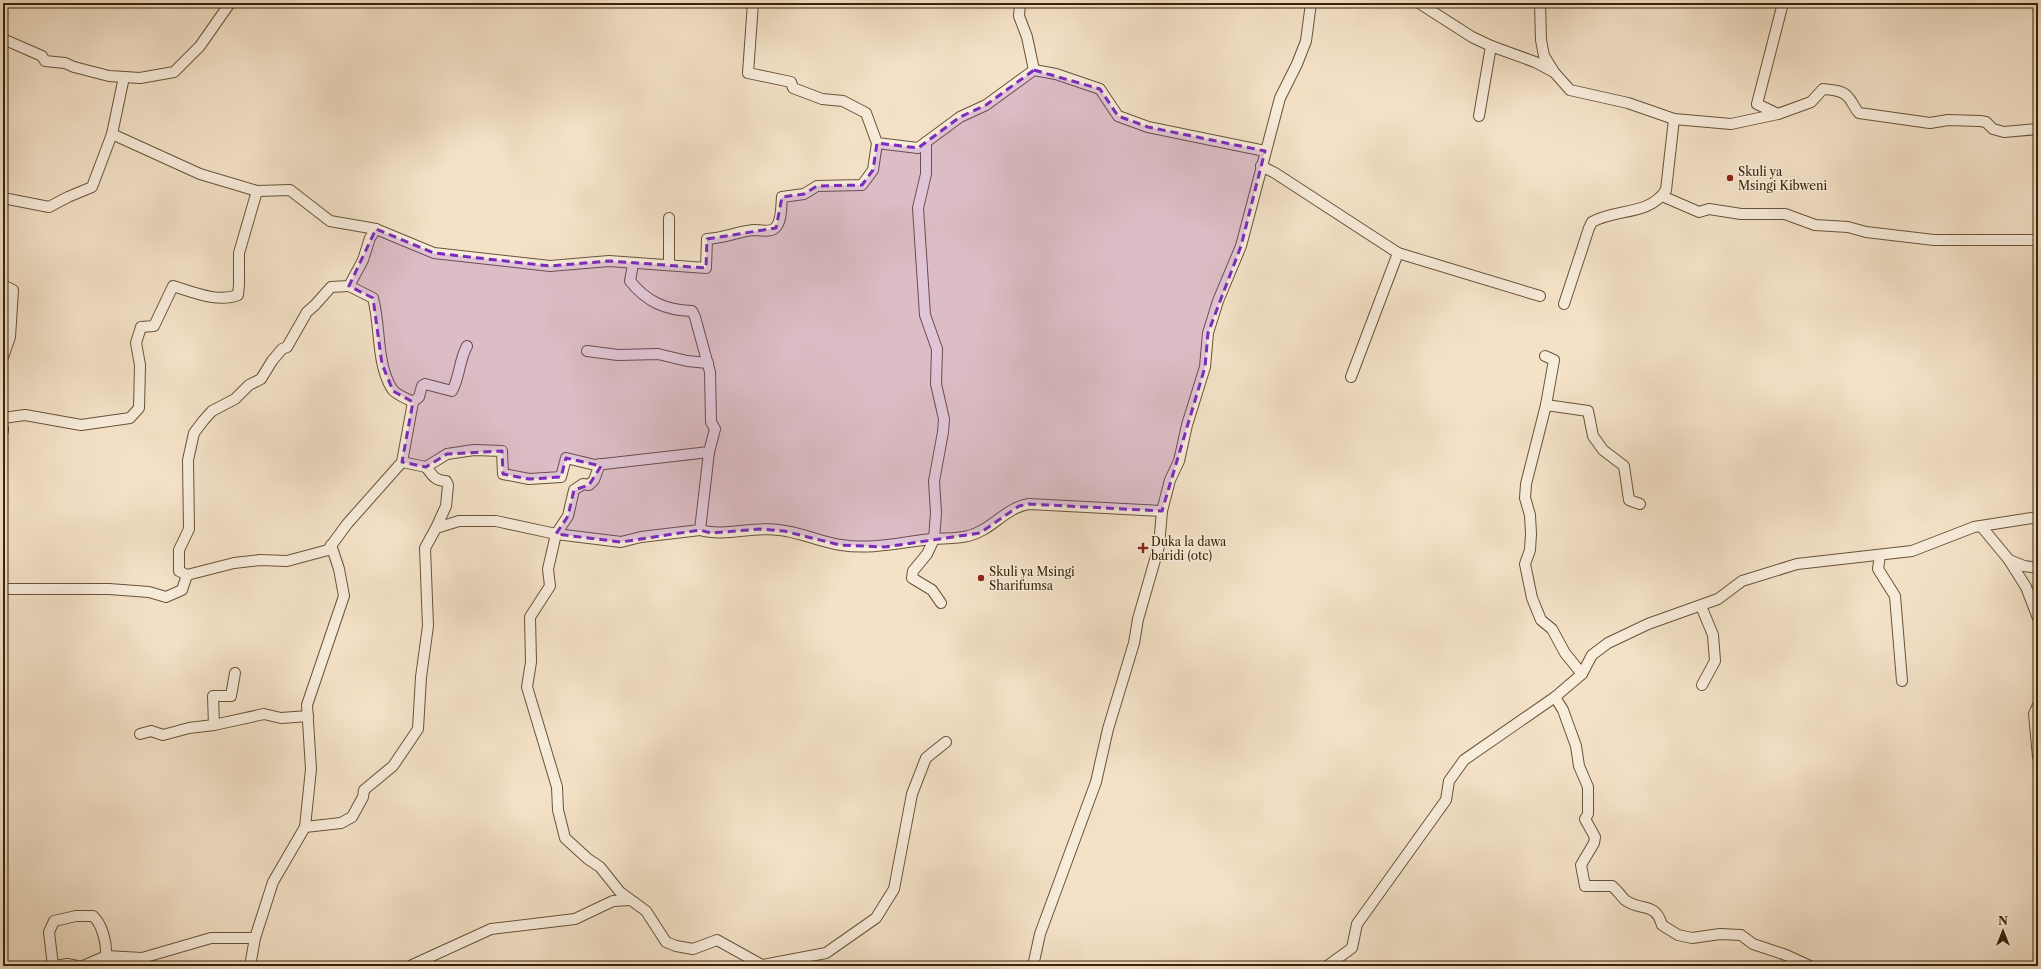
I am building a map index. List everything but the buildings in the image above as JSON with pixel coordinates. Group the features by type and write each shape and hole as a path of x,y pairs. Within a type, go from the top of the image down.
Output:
{"street":[{"path":"3,39 42,56 45,61 65,63 74,67 109,76 140,78 174,72 200,46 230,3"},
{"path":"112,134 200,174 256,191 290,190 330,222 376,230 434,253 550,266 609,261 633,264 706,268 707,240 731,236 740,232 768,231 776,228 780,220 782,197 804,194 818,186 862,185 873,170 877,143 866,113 843,101 822,99 793,88 791,82 748,73 754,3"},
{"path":"1020,3 1019,16 1027,37 1034,70"},
{"path":"1033,966 1040,934 1096,782 1108,729 1134,643 1138,619 1159,546 1162,511 1170,480 1179,461 1205,366 1208,333 1218,301 1241,246 1280,98 1297,64 1306,41 1311,3"},
{"path":"1419,3 1472,37 1491,46 1535,62 1554,72"},
{"path":"1540,3 1541,40 1544,56 1554,72 1570,90 1628,103 1674,119 1732,124 1778,114 1812,102 1824,89 1842,92 1848,96 1854,108 1859,113 1930,123 1948,120 1980,121 1986,122 1993,129 2004,132 2038,130"},
{"path":"1778,114 1757,104 1783,3"},
{"path":"1479,116 1491,46"},
{"path":"877,143 918,148 960,117 986,105 1034,70 1056,74 1100,88 1118,116 1148,127 1266,151"},
{"path":"3,198 49,207 92,187 112,134 124,77"},
{"path":"1564,304 1588,228 1592,222 1646,207 1662,196 1666,190 1674,119"},
{"path":"926,142 926,174 918,208 923,286 925,315 937,348 936,384 944,419 934,481 936,513 934,539 927,554 913,571 912,578 932,590 941,603"},
{"path":"1261,166 1275,172 1398,253 1540,296"},
{"path":"3,418 25,415 81,425 130,418 139,408 140,365 136,343 141,327 154,326 173,286 209,296 228,299 238,295 240,285 238,266 239,253 256,191"},
{"path":"1662,196 1699,212 1709,208 1741,214 1785,214 1815,225 1848,227 1866,232 1934,240 2038,240"},
{"path":"669,218 669,265"},
{"path":"350,286 363,260 370,238 376,230"},
{"path":"1350,377 1398,253"},
{"path":"633,264 630,281 640,294 673,310 692,311 699,325 710,372 711,422 714,429 709,452 700,530"},
{"path":"3,285 13,290 10,337 3,357"},
{"path":"413,402 393,391 382,364 373,298 350,286 331,287 315,306 307,312 287,347 282,349 261,379 250,385 234,399 212,411 194,433 188,460 189,529 179,550 180,571 187,575 234,563 260,560 287,561 328,550 402,462 413,402 419,397 422,386 425,384 452,391 458,377 460,363 468,346"},
{"path":"587,351 618,355 658,354 688,362 708,363"},
{"path":"1545,356 1554,360 1546,405 1526,484 1525,498 1530,515 1531,534 1530,550 1525,564 1532,598 1541,620 1552,629 1565,653 1582,674"},
{"path":"1546,405 1588,411 1593,436 1603,450 1624,466 1629,500 1640,504"},
{"path":"402,462 426,467 447,454 474,450 502,451 503,474 529,479 561,477 566,458 595,465 709,452"},
{"path":"600,464 594,480 589,485 583,484 574,490 568,516 556,534 548,569 550,586 530,617 531,662 528,687 558,787 558,810 565,838 588,859 600,867 620,892 646,911 666,942 693,950 717,940 762,965 826,953 876,918 894,889 912,794 926,758 946,742"},
{"path":"305,827 341,823 352,817 363,796 364,790 393,766 418,729 421,677 428,626 424,548 436,528 446,506 448,485 446,481 437,480 431,476 426,467"},
{"path":"436,528 459,521 496,521 556,534 621,542 641,537 700,530 711,533 760,529 779,530 840,545 885,547 934,539 962,538 980,533 1019,506 1029,504 1162,511"},
{"path":"1327,966 1352,948 1357,924 1446,800 1449,782 1464,760 1555,697 1582,674 1592,655 1608,643 1648,624 1718,599 1742,581 1797,564 1912,551 1982,526 2038,517"},
{"path":"1982,526 2009,560 2026,587 2038,618"},
{"path":"250,966 255,938 273,882 305,827 311,769 308,705 344,596 339,569 331,545"},
{"path":"1880,555 1878,569 1895,596 1902,681"},
{"path":"2009,560 2024,566 2038,568"},
{"path":"3,589 109,589 149,592 166,597 182,590 187,575"},
{"path":"1701,606 1713,635 1715,662 1702,685"},
{"path":"214,725 213,696 231,696 235,673"},
{"path":"1555,697 1563,710 1576,746 1579,766 1588,787 1588,814 1585,819 1595,837 1594,843 1581,866 1585,886 1612,886 1625,900 1652,908 1660,915 1662,925 1678,935 1692,938 1720,934 1741,935 1754,944 1786,954 1810,966"},
{"path":"2038,705 2034,714 2038,757"},
{"path":"140,734 151,731 163,736 190,728 214,725 264,714 281,718 308,716"},
{"path":"410,966 491,929 575,919 613,901 630,900"},
{"path":"77,966 67,964 54,966 49,932 54,921 71,917 87,915 93,916 96,919 107,946 106,956"},
{"path":"83,966 106,956 141,962 211,938 255,938"}],"highlighted area":[{"path":"1034,70 1100,89 1118,116 1148,127 1265,151 1241,246 1208,333 1205,367 1162,511 1029,504 1019,506 980,533 885,547 840,545 784,531 760,529 711,533 700,530 621,542 556,534 568,516 574,490 589,485 601,466 566,458 561,477 529,479 503,474 502,451 447,454 426,467 402,462 413,402 393,391 382,364 373,298 349,286 376,229 434,253 550,266 609,261 706,268 707,239 776,228 782,197 804,194 817,186 862,185 873,170 877,143 918,148 960,117 986,105"}],"place":[{"name":"Skuli ya Msingi Kibweni","path":"1730,178"},
{"name":"Duka la dawa baridi (otc)","path":"1143,548"},
{"name":"Skuli ya Msingi Sharifumsa","path":"981,578"}]}
